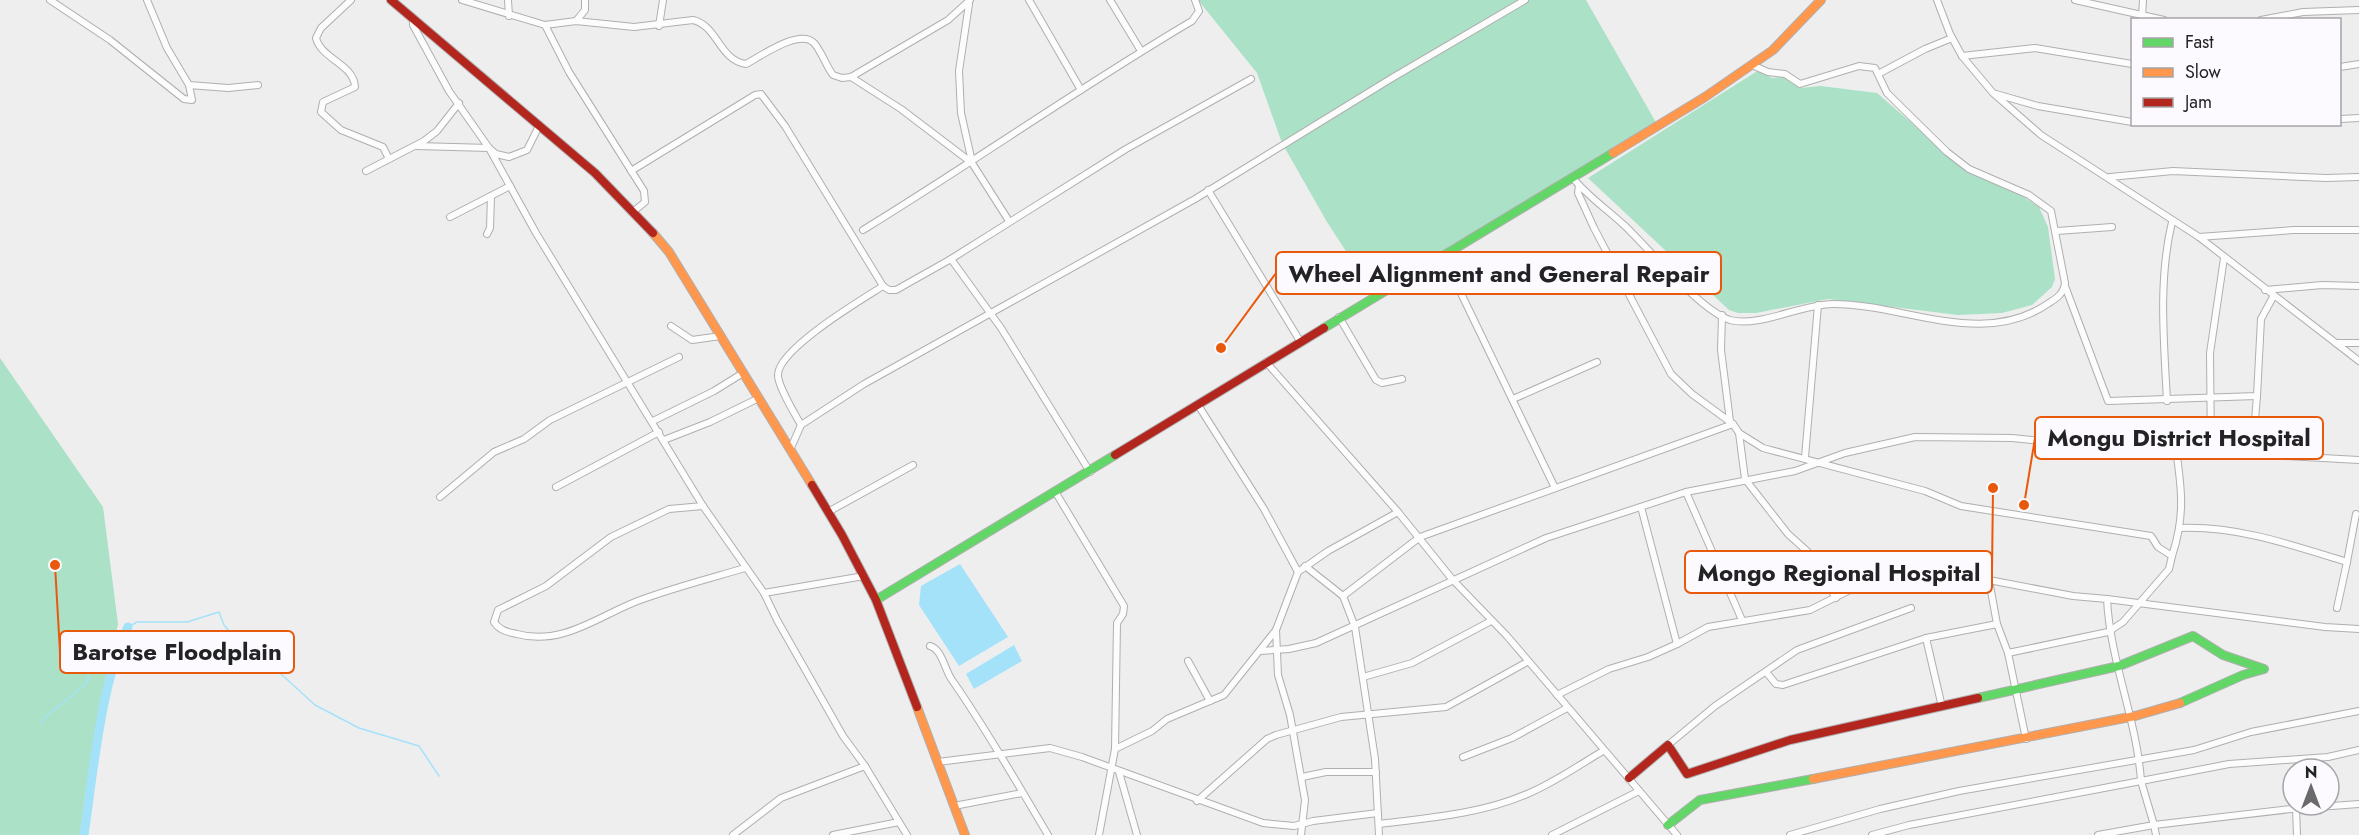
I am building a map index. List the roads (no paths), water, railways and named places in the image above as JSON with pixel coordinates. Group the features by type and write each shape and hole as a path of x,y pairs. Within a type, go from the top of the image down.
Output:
{"main road":[{"path":"391,0 539,126 634,211 669,252 828,512 864,576 876,600 965,835"},
{"path":"876,600 1056,493 1300,341 1659,126 1752,65 1792,32 1821,0"},
{"path":"1629,778 1668,745 1687,774 1790,740 2119,666 2193,636 2223,655 2264,669 2243,675 2183,702 2128,717 2026,739 1700,800 1673,830"}],"street":[{"path":"50,0 110,40 183,99 192,99 189,85 168,48 147,0"},
{"path":"351,0 321,28 316,38 319,46 351,75 355,87 323,102 321,112 340,130 383,147 389,159"},
{"path":"462,0 545,25 576,21 634,27 659,26 693,20 702,22 725,53 746,63 794,39 804,37 816,44 833,75 842,78 851,77 948,20 970,2"},
{"path":"508,0 509,16"},
{"path":"576,21 585,10 585,0"},
{"path":"659,26 663,0"},
{"path":"1029,0 1082,90"},
{"path":"1110,0 1141,51"},
{"path":"863,230 972,163 1141,51 1192,21 1199,11 1195,0"},
{"path":"790,450 801,425 871,380 990,315 1208,190 1525,0"},
{"path":"1937,0 1962,56 1993,93 2041,135 2109,177 2172,222 2199,237 2273,297 2359,361"},
{"path":"2075,0 2149,18"},
{"path":"2142,17 2143,0"},
{"path":"970,2 959,71 962,112 972,163"},
{"path":"2272,18 2303,12 2359,10"},
{"path":"413,18 413,25 459,104 489,148 703,506 764,593 843,736 865,766 907,835"},
{"path":"545,25 569,72 646,198 634,211"},
{"path":"1880,73 1925,49 1952,38"},
{"path":"1962,56 2035,48 2131,64"},
{"path":"2341,67 2359,64"},
{"path":"1752,65 1785,74 1800,84 1868,65 1880,73 1887,93 1925,133 1969,169 2029,195 2047,208 2053,215 2057,231 2065,286 2108,401 2167,401 2257,396"},
{"path":"851,77 901,109 972,163 1009,221"},
{"path":"631,171 755,95 761,94 785,126 883,286 889,290 896,290 951,259 1126,149 1251,79"},
{"path":"189,85 228,88 258,85"},
{"path":"1993,93 2038,106 2131,123"},
{"path":"366,171 417,146 437,131 459,104"},
{"path":"2341,119 2359,118"},
{"path":"417,146 489,148 501,156 520,154 530,146 539,126"},
{"path":"2109,177 2173,171 2326,178 2359,177"},
{"path":"1572,177 1673,274 1730,320 1749,320 1818,305 1874,307 1974,325 1995,325 2040,310 2061,294 2065,286"},
{"path":"1579,185 1578,193 1594,228 1671,374 1684,388 1732,422 1739,433 1745,479 1788,534 1808,552 1836,598"},
{"path":"450,217 510,186"},
{"path":"1208,190 1300,341"},
{"path":"487,234 490,228 491,196"},
{"path":"2167,401 2163,317 2168,239 2172,222"},
{"path":"2057,231 2112,227"},
{"path":"2199,237 2294,230 2359,230"},
{"path":"1443,256 1555,488"},
{"path":"2211,453 2210,353 2224,258"},
{"path":"951,259 990,315 1089,472"},
{"path":"2265,290 2322,285 2359,286"},
{"path":"801,425 778,379 782,363 827,322 883,286"},
{"path":"2252,456 2261,319 2273,297"},
{"path":"1805,457 1818,305"},
{"path":"1722,315 1721,350 1732,422"},
{"path":"1340,317 1376,380 1382,383 1402,380"},
{"path":"671,326 692,340 721,336"},
{"path":"2336,343 2359,343"},
{"path":"441,497 494,452 524,439 550,420 680,357"},
{"path":"1266,362 1420,537 1452,579 1557,695 1673,830 1666,835"},
{"path":"1513,399 1597,362"},
{"path":"652,421 714,391 743,373"},
{"path":"664,440 710,422 759,398"},
{"path":"1198,405 1264,509 1298,572"},
{"path":"1343,596 1420,537 1732,422"},
{"path":"556,488 659,432"},
{"path":"1739,433 1764,448 1820,461 1936,494 1961,506 2151,536 2158,547 2172,556"},
{"path":"1260,651 1316,643 1546,538 1686,492 1795,471 1820,461 1915,437 1931,435 2029,439 2134,450 2176,450 2252,456 2359,460"},
{"path":"2008,653 2108,632 2123,622 2169,569 2181,528 2183,492 2176,450"},
{"path":"828,512 913,465"},
{"path":"1686,492 1742,620"},
{"path":"1056,493 1124,606 1123,614 1117,623 1116,771 1137,835"},
{"path":"703,506 669,509 611,537 546,586 498,610 494,622 503,630 524,636 554,636 605,618 646,598 745,568"},
{"path":"1641,507 1677,644"},
{"path":"1115,749 1152,731 1167,718 1224,695 1276,630 1298,572 1398,512"},
{"path":"2337,608 2356,514"},
{"path":"2181,528 2207,527 2238,531 2347,562"},
{"path":"1305,566 1343,596 1355,627 1376,772 1379,835"},
{"path":"764,593 864,576"},
{"path":"1557,695 1609,669 1677,644 1708,627 1792,614 1836,598 1864,583 1896,576 1929,580 1989,580 2073,596 2325,627 2359,629"},
{"path":"1989,580 1997,624 2008,653 2017,690 2026,739"},
{"path":"2107,599 2108,632 2119,666 2128,717 2140,758 2141,781 2156,835"},
{"path":"1668,745 1715,706 1797,650 1911,608"},
{"path":"1363,676 1412,663 1491,621"},
{"path":"1766,672 1776,684 1783,685 1926,638 1997,624"},
{"path":"1276,630 1278,675 1292,728 1305,800 1301,835"},
{"path":"1926,638 1942,707"},
{"path":"930,646 937,650 945,671 1048,835"},
{"path":"1188,661 1210,701"},
{"path":"1197,801 1268,739 1292,728 1369,713 1446,707 1527,662"},
{"path":"1463,757 1521,733 1567,708"},
{"path":"1790,835 1880,809 1959,791 2194,750 2251,732 2359,711"},
{"path":"938,762 1050,748 1263,823 1301,825 1378,813"},
{"path":"1872,835 1909,825 2229,764 2317,758 2359,750"},
{"path":"1379,824 1473,810 1528,794 1604,751"},
{"path":"734,835 781,798 865,766"},
{"path":"1099,835 1116,771"},
{"path":"1302,777 1326,772 1376,772"},
{"path":"1552,835 1639,791"},
{"path":"954,806 1022,793"},
{"path":"2341,805 2359,804"},
{"path":"2098,835 2154,825 2281,810"},
{"path":"2296,817 2297,835"},
{"path":"834,835 899,822"}],"water":[{"path":"960,564 1008,637 959,666 919,605 921,586"},
{"path":"1014,645 1022,661 974,689 966,674"}],"waterway":[{"path":"41,724 43,719 87,683 89,672 114,650 118,639 128,627 137,622 187,622 219,612 224,625 244,648 281,674 315,705 359,728 419,746 439,776"},
{"path":"84,835 105,701 111,674 128,627"}],"place":[{"name":"Wheel Alignment and General Repair","path":"1221,348"},
{"name":"Mongo Regional Hospital","path":"1993,488"},
{"name":"Mongu District Hospital","path":"2024,505"},
{"name":"Barotse Floodplain","path":"55,565"}]}
